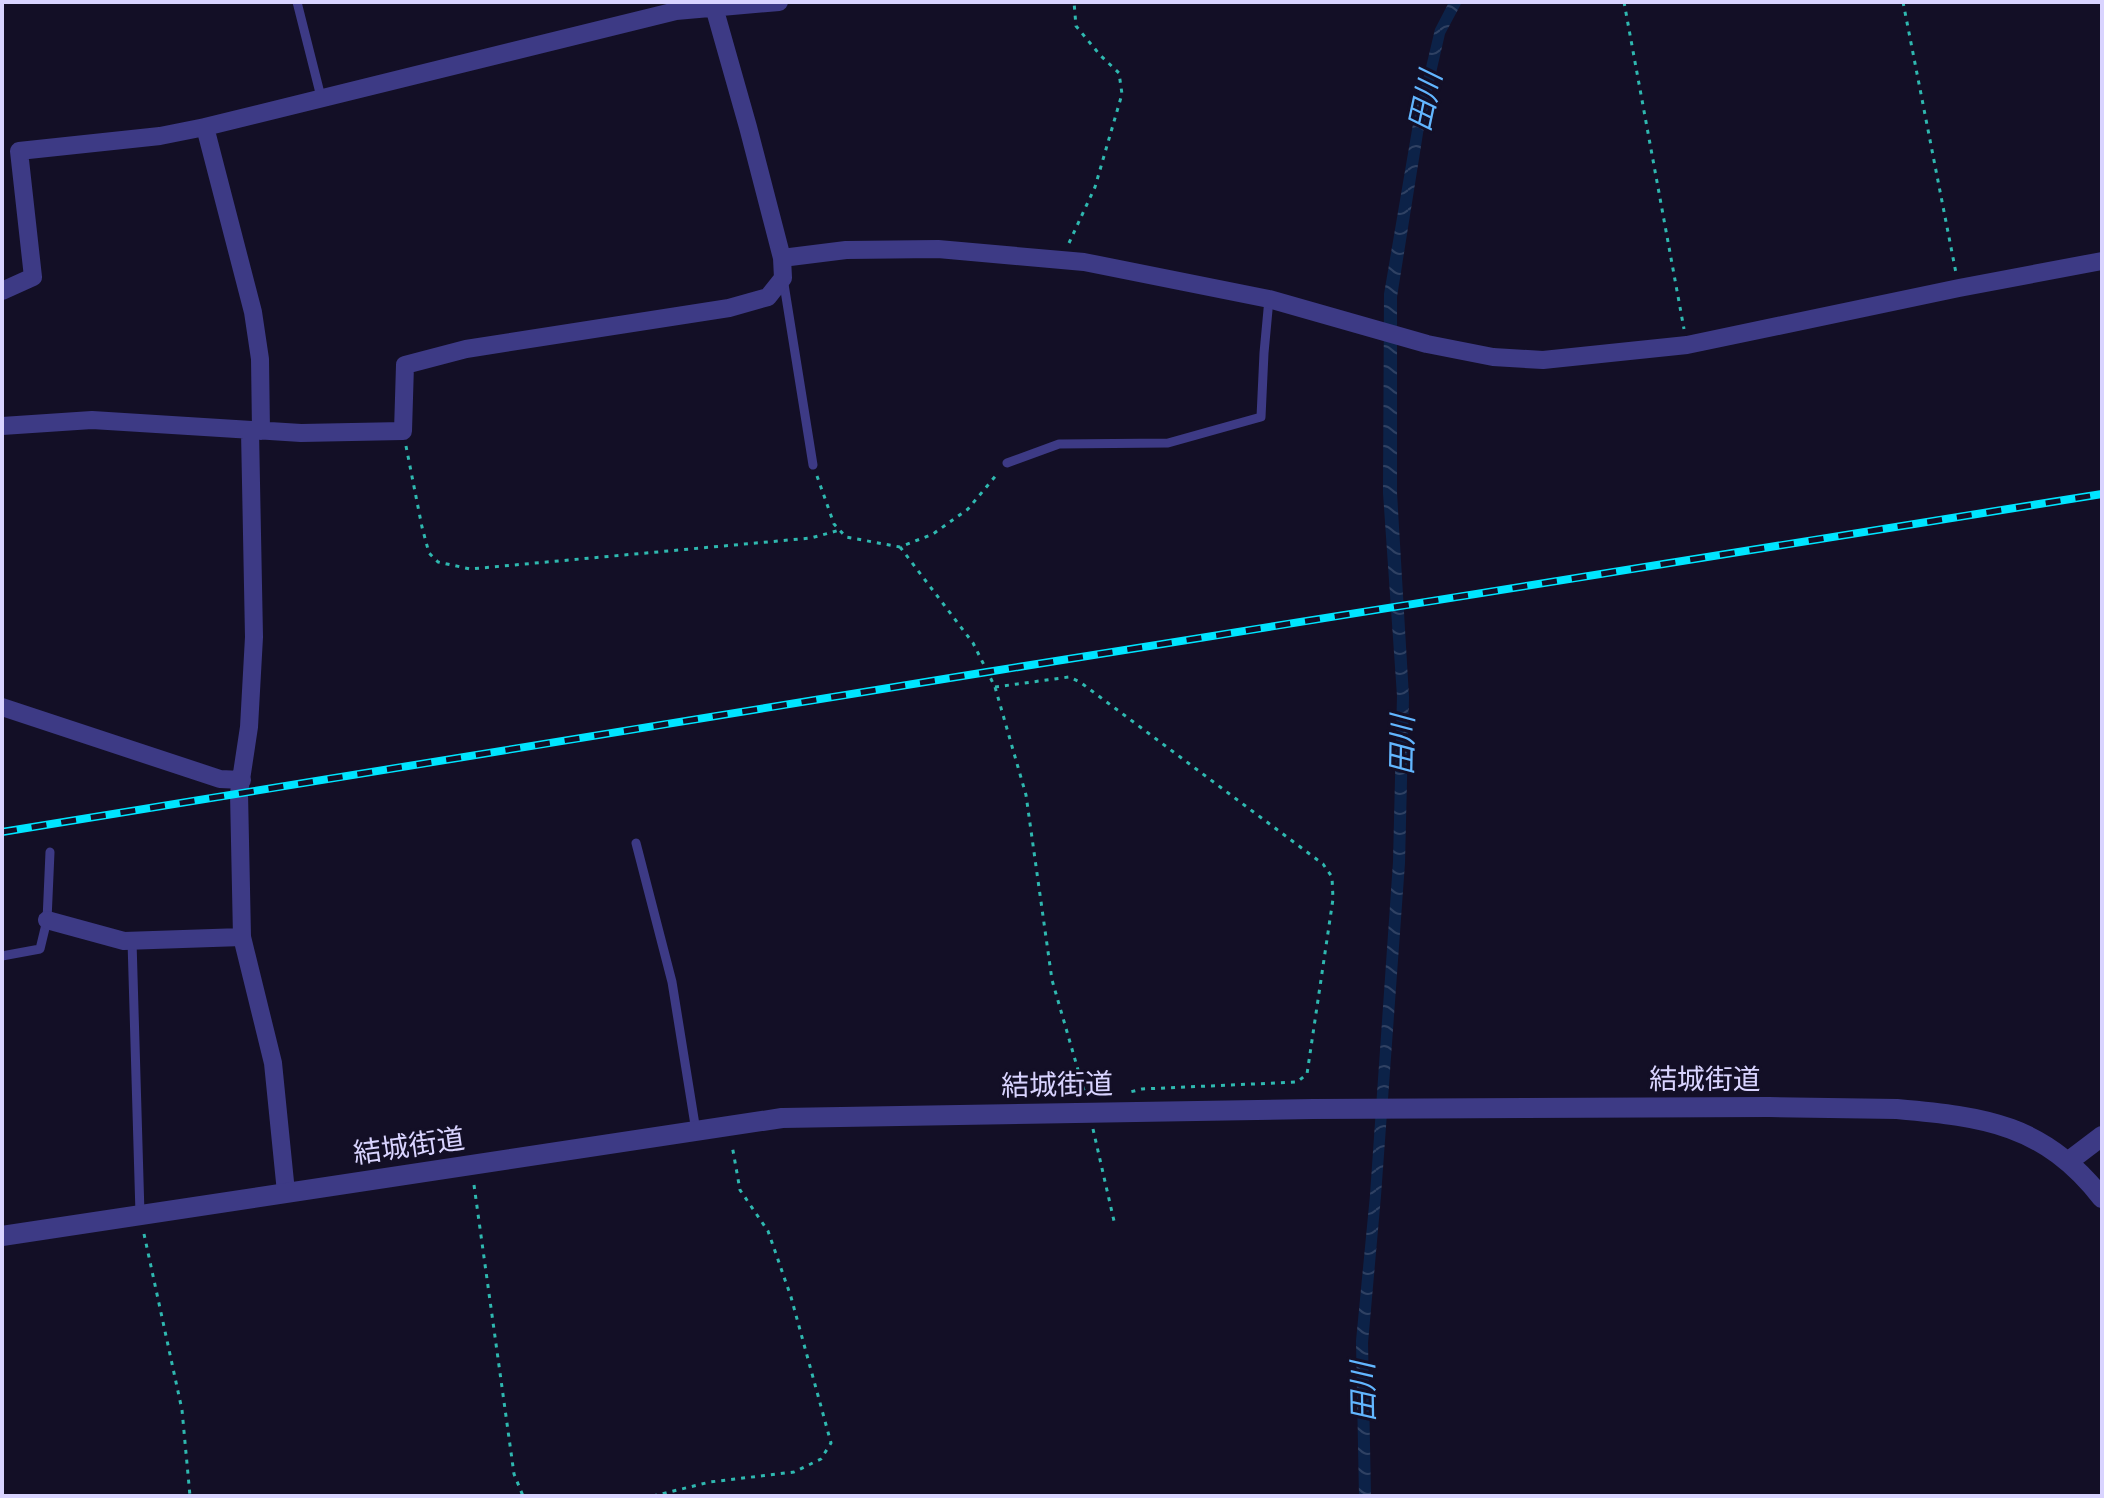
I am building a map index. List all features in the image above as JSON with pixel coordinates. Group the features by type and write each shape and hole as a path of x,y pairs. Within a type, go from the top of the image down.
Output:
{"street":[{"path":"2,291 33,277 19,151 160,136 205,127 675,7 779,2"},
{"path":"2,426 92,420 301,433 403,431 405,365 466,349 729,308 768,297 783,278 782,258 714,7"},
{"path":"205,127 253,312 260,359 255,431 254,637 249,727 239,793 242,937 273,1063 286,1192"},
{"path":"782,258 846,250 938,249 1062,259 1269,299 1427,344 1493,357 1543,360 1687,345 2102,261"},
{"path":"2,707 220,779 242,780"},
{"path":"47,920 124,941 242,937"},
{"name":"結城街道","path":"2,1236 782,1118 1089,1109 1897,1109 1991,1122 2028,1135 2069,1161 2102,1198"},
{"path":"2069,1161 2102,1136"}],"lane":[{"path":"297,2 321,97"},
{"path":"783,278 813,465"},
{"path":"1007,463 1059,444 1168,443 1261,417 1269,299"},
{"path":"636,843 672,982 696,1131"},
{"path":"2,956 40,949 47,920 50,852"},
{"path":"132,941 140,1214"}],"path":[{"path":"1062,259 1095,187 1122,94 1119,73 1076,26 1074,2"},
{"path":"1624,2 1687,345"},
{"path":"1903,2 1959,288"},
{"path":"403,431 422,527 429,553 438,562 470,569 811,538 840,530"},
{"path":"813,465 834,524 846,537 900,547 933,534 968,509 1007,463"},
{"path":"900,547 973,643 995,687 1026,795 1052,980 1089,1109 1114,1221"},
{"path":"995,687 1069,677 1080,682 1323,864 1332,877 1333,899 1307,1074 1297,1082 1142,1089 1119,1095"},
{"path":"653,1496 710,1482 794,1472 821,1459 831,1443 791,1297 768,1231 740,1190 729,1126"},
{"path":"471,1165 514,1474 523,1496"},
{"path":"140,1214 182,1410 190,1496"}],"water":[{"name":"田川","path":"1449,2 1462,2 1445,34 1425,121 1397,297 1397,493 1409,697 1405,863 1368,1343 1371,1496 1359,1496 1356,1341 1370,1195 1393,862 1397,696 1383,493 1384,294 1414,118 1435,29"}],"railway":[{"path":"2,832 2102,494"}]}
